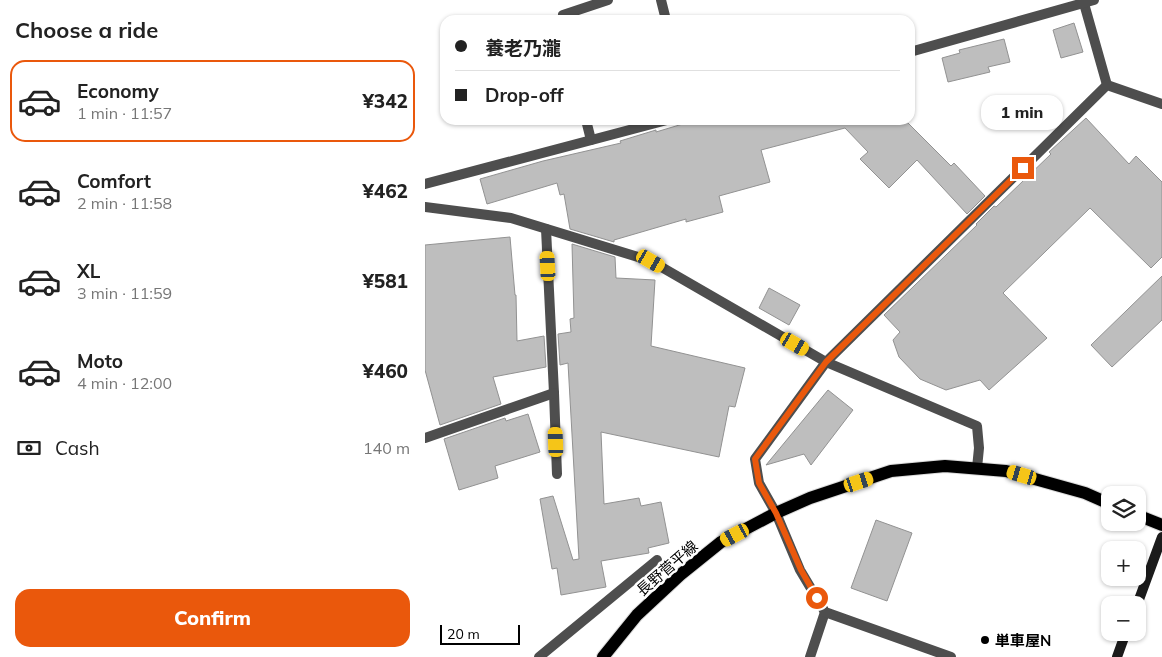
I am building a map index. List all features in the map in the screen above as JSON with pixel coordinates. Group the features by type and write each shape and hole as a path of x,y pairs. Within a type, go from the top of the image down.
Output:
{"main road":[{"name":"長野菅平線","path":"603,657 637,616 680,575 721,542 776,513 810,498 891,471 945,466 1006,471 1085,493 1101,500"},
{"path":"1146,519 1162,525"},
{"path":"1140,596 1162,537"},
{"path":"1117,657 1123,641"}],"street":[{"path":"563,15 608,0"},
{"path":"661,0 665,15"},
{"path":"915,51 1094,0"},
{"path":"1083,2 1107,85"},
{"path":"1107,85 1162,104"},
{"path":"951,657 825,612 801,570 776,513 759,483 755,459 826,362 1107,85"},
{"path":"587,125 591,140"},
{"path":"425,184 648,125"},
{"path":"425,207 511,218 651,261 826,362 977,426 979,448 977,468"},
{"path":"546,229 557,474"},
{"path":"425,438 554,393"},
{"path":"539,657 657,560"},
{"path":"810,657 825,612"}],"building":[{"path":"1074,23 1083,52 1061,58 1053,30"},
{"path":"1004,39 1010,62 988,67 990,72 948,82 942,58 960,53 959,50"},
{"path":"1086,118 1129,164 1136,156 1162,182 1162,257 1151,268 1090,208 1003,293 1047,338 989,390 980,380 946,390 920,379 899,357 893,340 900,332 884,315"},
{"path":"679,125 910,125 951,166 954,163 985,196 967,214 917,160 889,188 860,159 868,152 845,128 761,150 770,182 719,196 723,212 686,222 686,219 614,240 614,242 570,229 564,194 560,195 557,183 487,204 480,179 543,161 621,143 620,141 656,130 656,132"},
{"path":"510,237 516,295 517,341 544,336 546,367 493,377 501,404 440,425 425,370 425,245"},
{"path":"572,244 615,257 616,278 655,280 651,346 745,368 735,407 729,406 719,457 601,432 604,504 639,498 641,506 661,502 669,543 648,548 649,553 601,561 606,587 561,595 557,568 552,569 540,499 553,496 573,560 579,559 568,363 560,365 558,334 571,332 570,319 574,318"},
{"path":"1162,276 1162,320 1112,367 1091,345"},
{"path":"769,288 800,305 789,325 759,308"},
{"path":"828,390 853,410 811,465 804,454 766,465"},
{"path":"528,414 540,452 495,466 498,478 459,490 444,439 505,418 506,421"},
{"path":"876,520 912,533 887,601 851,588"}],"place":[{"name":"単車屋N","path":"985,640"}],"route":[{"path":"817,598 801,570 776,513 759,483 755,459 826,362 1023,168"}]}
